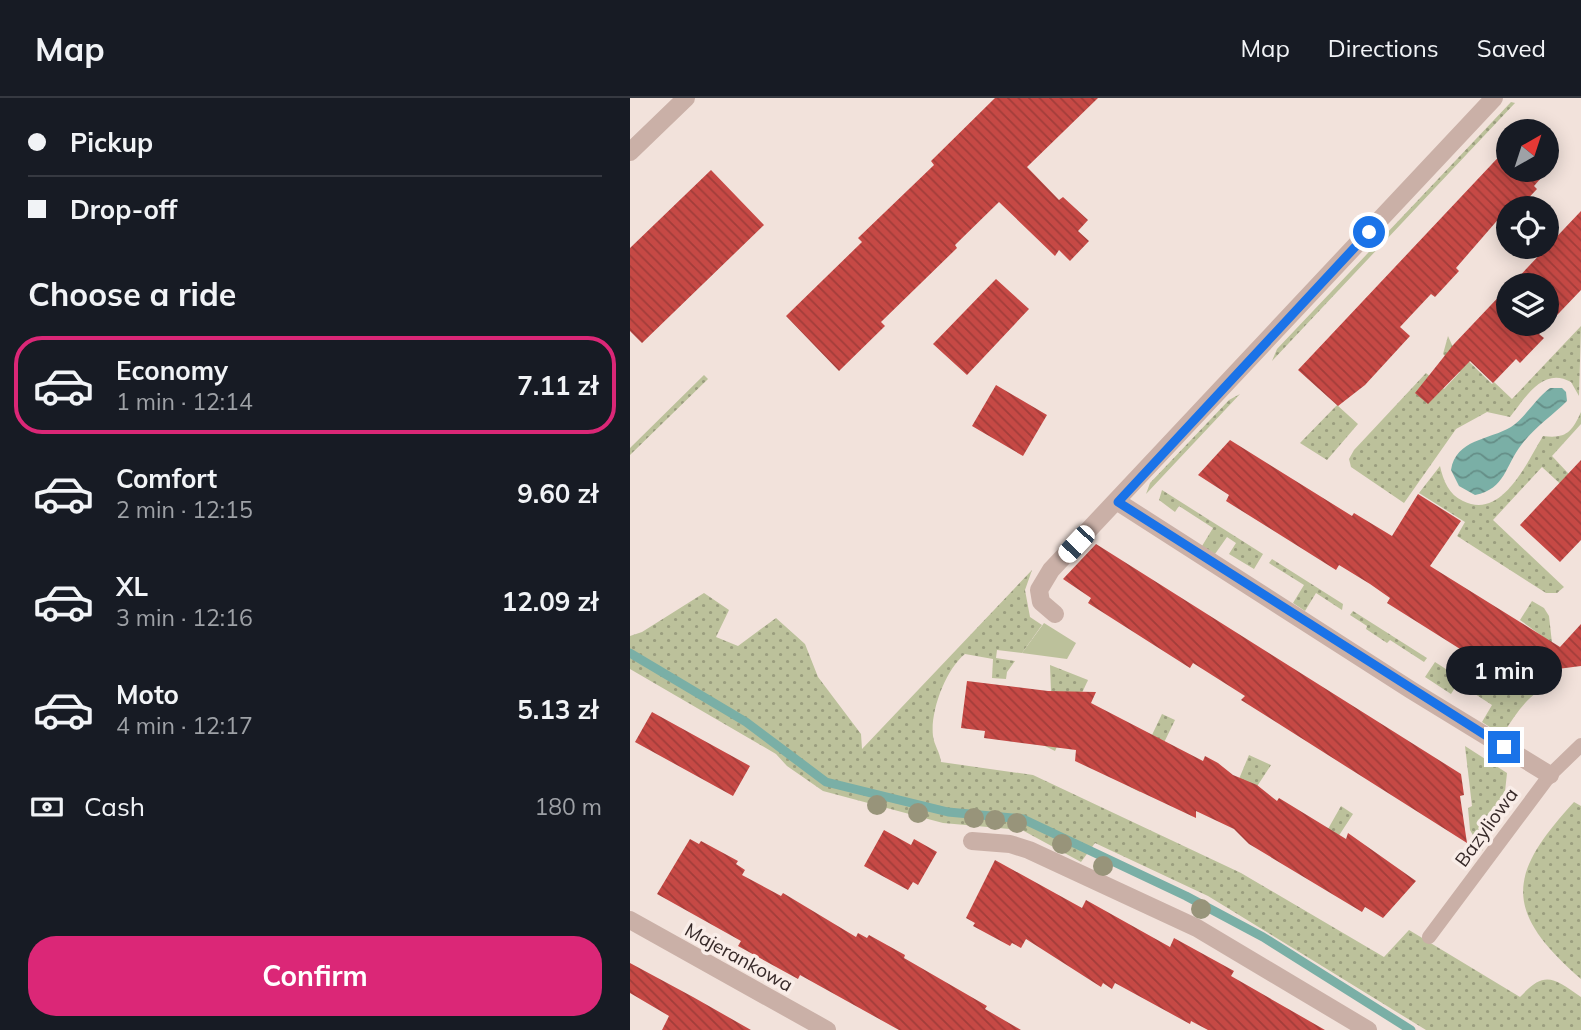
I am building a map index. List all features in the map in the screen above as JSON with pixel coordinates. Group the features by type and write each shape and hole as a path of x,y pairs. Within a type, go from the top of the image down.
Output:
{"street":[{"path":"630,152 686,98"},
{"path":"1055,614 1041,602 1039,590 1042,581 1494,98"},
{"path":"1118,502 1411,690 1550,775"},
{"path":"972,841 1010,844 1029,850 1198,928 1363,1029"},
{"name":"Majerankowa","path":"630,920 827,1030"}],"lane":[{"name":"Bazyliowa","path":"1429,937 1550,775 1581,745"}],"green space":[{"path":"1511,102 1515,103 1500,119 1496,119 1496,123 1272,361 1277,349"},
{"path":"1581,326 1579,396 1571,382 1552,378 1536,386 1510,417 1487,412 1456,429 1404,503 1351,467 1349,459 1354,450 1426,373 1444,389 1460,372 1443,354 1448,336 1452,345 1492,384 1494,382 1512,399"},
{"path":"704,375 708,379 630,455 630,448"},
{"path":"1240,394 1146,494 1150,483 1229,400"},
{"path":"1337,405 1358,424 1327,460 1300,443"},
{"path":"1581,412 1581,424 1552,456 1581,487 1581,503 1542,467 1493,520 1564,587 1557,593 1546,593 1457,536 1465,522 1419,493 1440,466 1447,486 1458,498 1477,505 1490,503 1512,486 1543,436 1567,433 1575,425"},
{"path":"1162,490 1263,554 1254,569 1229,554 1236,543 1227,537 1215,554 1202,546 1213,528 1179,506 1175,512 1159,500"},
{"path":"1272,559 1343,604 1342,610 1316,593 1305,611 1293,603 1304,585 1269,563"},
{"path":"1032,570 1025,590 1030,617 1042,625 1022,653 997,650 996,658 1015,661 1007,672 1006,679 992,678 993,659 965,654 958,661 941,691 934,715 933,736 941,762 1033,775 1241,873 1384,957 1409,930 1520,997 1543,980 1556,982 1581,997 1581,1030 1426,1030 1208,896 1095,843 1081,862 1022,830 943,823 823,791 787,766 776,754 630,669 630,636 642,632 704,593 729,610 716,637 738,646 776,618 805,644 818,677 861,734 862,749"},
{"path":"1532,601 1544,608 1549,616 1555,670 1546,670 1542,636 1520,620"},
{"path":"1353,611 1427,658 1424,662 1390,640 1387,643 1350,615"},
{"path":"1044,623 1076,643 1067,659 1022,653"},
{"path":"1435,662 1486,695 1496,679 1504,685 1555,679 1556,683 1531,697 1502,735 1482,722 1492,705 1458,683 1451,694 1425,677"},
{"path":"1050,665 1088,680 1055,751 1043,745 1051,691"},
{"path":"1162,714 1175,720 1140,792 1130,787 1155,737 1152,735"},
{"path":"1465,746 1507,773 1504,801 1482,851 1470,830 1468,808 1472,806"},
{"path":"1249,755 1271,765 1231,826 1221,822"},
{"path":"1574,802 1581,806 1581,979 1538,933 1527,912 1523,892 1526,872 1536,851"},
{"path":"1341,806 1353,814 1310,880 1302,875"}],"water":[{"path":"1550,388 1562,388 1566,392 1567,401 1527,438 1499,482 1485,492 1475,495 1459,486 1451,470 1459,452 1466,446 1511,427"}],"building":[{"path":"995,98 1098,98 1027,167 1059,200 1063,197 1088,220 1078,231 1089,241 1070,261 1059,250 1055,256 999,202 955,245 957,248 881,322 885,326 839,371 786,316 862,242 858,238 934,165 931,161"},
{"path":"1496,160 1496,182 1538,182 1534,186 1537,189 1530,196 1496,196 1496,222 1456,268 1459,271 1435,297 1431,294 1400,327 1410,336 1365,385 1338,406 1298,370"},
{"path":"711,170 764,225 642,343 630,331 630,248"},
{"path":"1581,211 1581,290 1559,313 1559,273 1522,273 1536,259 1559,259 1559,234"},
{"path":"996,279 1029,309 967,375 933,344"},
{"path":"1496,300 1496,336 1544,338 1520,363 1516,359 1493,383 1470,361 1428,404 1415,393 1454,344"},
{"path":"996,385 1047,415 1023,456 972,426"},
{"path":"1230,440 1352,516 1354,513 1392,536 1418,494 1461,521 1430,566 1560,647 1581,624 1581,666 1503,676 1387,603 1390,598 1370,584 1339,565 1336,570 1226,501 1229,495 1198,475"},
{"path":"1581,460 1581,540 1560,562 1520,525"},
{"path":"1096,544 1461,774 1464,795 1460,796 1467,843 1241,700 1245,696 1193,663 1190,668 1088,603 1091,598 1063,579"},
{"path":"967,681 1048,691 1096,692 1091,703 1203,761 1205,756 1233,775 1257,785 1277,801 1279,798 1346,839 1348,833 1416,881 1383,918 1365,907 1362,912 1249,844 1234,829 1196,811 1196,818 1075,761 1076,750 984,738 985,731 961,728"},
{"path":"652,712 750,766 733,796 635,742"},
{"path":"884,830 911,845 914,839 937,852 918,885 913,882 908,890 864,866"},
{"path":"690,839 699,844 701,841 738,861 736,864 745,870 742,875 781,896 783,893 856,937 858,933 867,938 869,935 905,955 904,958 987,1006 985,1009 1021,1030 899,1030 800,975 798,979 738,946 741,941 657,894"},
{"path":"995,860 1082,908 1086,900 1170,947 1174,938 1234,971 1231,976 1325,1030 1208,1030 1191,1021 1190,1024 1115,983 1112,989 1103,983 1101,987 1026,939 1021,948 1012,943 1010,946 973,926 975,923 966,918"},
{"path":"630,963 751,1030 662,1030 669,1016 630,993"}],"waterway":[{"path":"630,653 746,722 826,782 948,812 1023,819 1186,896 1263,937 1411,1030"}],"route":[{"path":"1369,232 1118,502 1504,747"}]}
